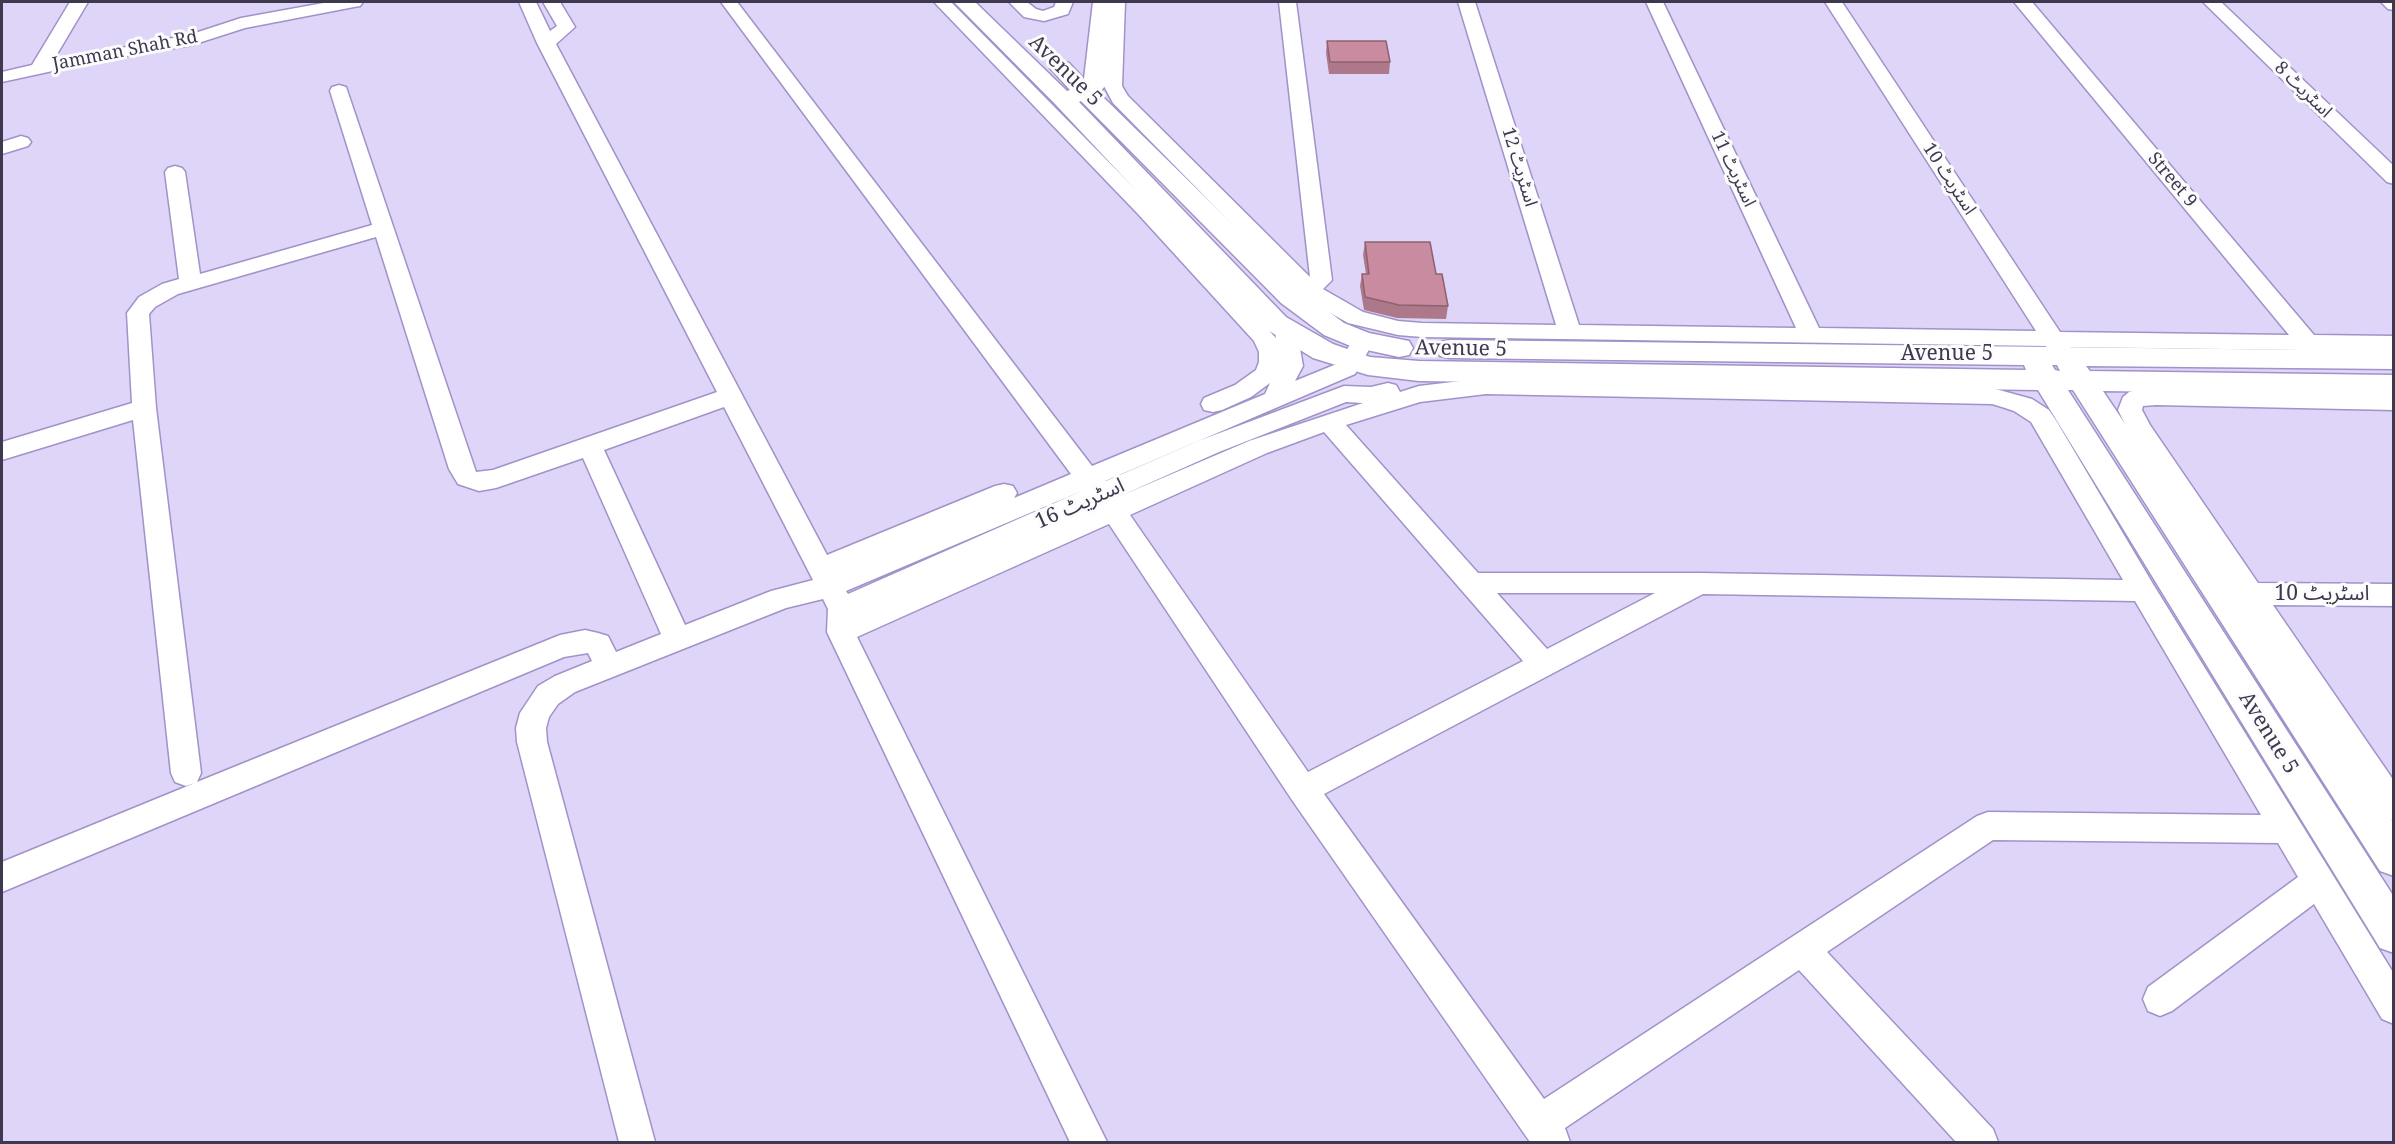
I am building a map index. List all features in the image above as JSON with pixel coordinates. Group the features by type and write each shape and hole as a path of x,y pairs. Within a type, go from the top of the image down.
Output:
{"main road":[{"name":"Avenue 5","path":"964,2 1057,78"},
{"name":"Avenue 5","path":"994,2 1057,78 1075,96 1192,196 1291,297 1371,355 1451,372 2055,362"},
{"path":"1057,78 1075,70 1083,2"},
{"path":"1075,96 1095,85 1097,81 1103,2"},
{"name":"Avenue 5","path":"1075,96 1163,205 1286,332 1323,351 1371,355 2055,362 2125,428 2394,858"},
{"path":"2055,362 2315,351 2394,360"},
{"name":"Avenue 5","path":"2055,362 2394,934"},
{"path":"2055,362 2150,389 2394,385"}],"street":[{"path":"39,68 79,2"},
{"name":"Jamman Shah Rd","path":"2,77 192,40 241,23 354,2"},
{"path":"528,2 546,43 834,598 1089,1143"},
{"path":"546,43 566,27 552,2"},
{"path":"729,2 1095,486 1303,790 1546,1133 1802,949 1988,826 2285,829"},
{"path":"637,1143 532,742 531,728 536,713 549,695 565,684 780,598 834,598 1095,486 1259,381 1266,374 1271,362 1271,352 1264,338 1145,210 942,2"},
{"path":"1018,2 1030,13 1044,16 1062,10 1064,2"},
{"path":"1116,2 1113,86 1120,99 1308,288 1327,302 1356,318 1398,328 1811,336 2055,362"},
{"path":"1288,2 1321,280 1308,288"},
{"name":"اسٹریٹ 12","path":"1467,2 1570,332"},
{"name":"اسٹریٹ 11","path":"1655,2 1811,336"},
{"name":"اسٹریٹ 10","path":"1834,2 2055,362"},
{"name":"Street 9","path":"2023,2 2315,351"},
{"name":"اسٹریٹ 8","path":"2212,2 2394,178"},
{"path":"2390,2 2394,5"},
{"path":"339,91 462,469 467,478 479,482 496,479 731,396"},
{"path":"2,148 21,142"},
{"path":"175,172 190,283"},
{"path":"1163,205 1192,196"},
{"path":"186,773 144,408 138,313 147,302 156,296 190,283 384,228"},
{"path":"1275,397 1291,366 1286,332"},
{"path":"2315,351 2394,344"},
{"path":"1344,394 1363,384 1371,355"},
{"name":"اسٹریٹ 16","path":"834,598 1095,486 1275,397 1336,373 1371,355"},
{"name":"Avenue 5","path":"1324,413 1344,394 1371,395 1451,372"},
{"path":"1095,486 1258,447 1324,413 1419,394 1486,386 1992,396 2023,405 2040,416 2049,428 2143,591 2394,1007"},
{"path":"2394,402 2150,389 2132,403 2125,428 2250,594 2394,807"},
{"path":"2,451 144,408"},
{"path":"1324,413 1543,664"},
{"path":"590,446 678,640"},
{"path":"1473,583 1699,583 2143,591"},
{"path":"1303,790 1699,583"},
{"name":"اسٹریٹ 10","path":"2250,594 2394,595"},
{"path":"2,877 560,646 585,642 598,644 609,667"},
{"path":"2160,999 2317,882"},
{"path":"1802,949 1980,1143"}],"building":[{"path":"1327,41 1386,41 1390,62 1330,62"},
{"path":"1365,242 1430,242 1436,274 1442,274 1448,306 1399,305 1365,297 1362,274 1369,274"}]}
